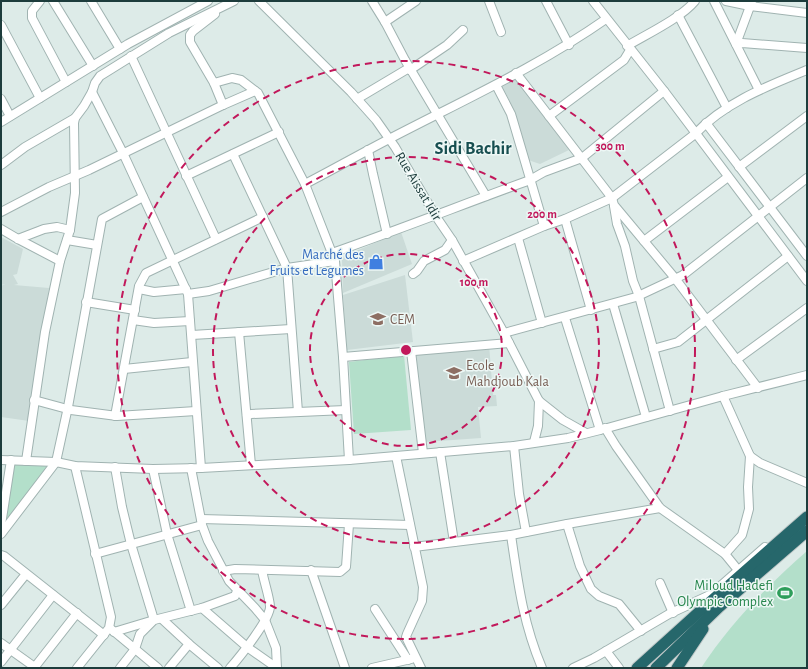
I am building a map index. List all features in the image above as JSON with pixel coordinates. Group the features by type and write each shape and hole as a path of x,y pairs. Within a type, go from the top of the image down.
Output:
{"highway":[{"path":"637,668 807,517"},
{"path":"656,668 719,607 807,531"},
{"path":"677,668 719,607"}],"street":[{"path":"40,1 32,11 32,18 66,82"},
{"path":"53,1 93,66"},
{"path":"91,1 120,49"},
{"path":"1,122 196,4 208,1"},
{"path":"1,165 25,147 75,118 84,106 100,76 169,33 234,1"},
{"name":"Rue Aissat Idir","path":"258,1 357,99 390,138 452,240 539,401"},
{"path":"372,1 410,69 486,196"},
{"path":"385,22 403,5 416,1"},
{"path":"490,1 501,32"},
{"path":"546,1 569,44"},
{"path":"593,1 628,48 664,91 807,281"},
{"path":"549,116 624,60 628,48 691,6 695,1"},
{"path":"714,1 759,90"},
{"path":"726,1 807,13"},
{"path":"736,44 751,4"},
{"path":"221,8 214,16 190,35 190,42 214,83 223,105"},
{"path":"678,15 727,108"},
{"path":"306,184 390,138 496,85 516,73 533,66 606,19"},
{"path":"1,25 40,98"},
{"path":"357,99 410,69 447,45 463,30"},
{"path":"736,44 742,43 807,48"},
{"path":"131,56 216,240"},
{"path":"463,262 544,226 613,202 695,134 706,123 727,108 759,90 807,70"},
{"path":"516,73 582,158 613,202 675,278 758,388"},
{"path":"214,83 232,78 241,80 258,93 306,184 335,261 349,460"},
{"path":"496,85 511,114 544,226"},
{"path":"1,212 48,186 75,176 255,91"},
{"path":"332,253 530,180 544,172 582,158 664,91"},
{"path":"92,92 123,153 187,292 192,335 192,362 201,468"},
{"path":"1,99 10,116"},
{"path":"739,167 807,116"},
{"path":"26,461 45,332 60,261 70,230 75,193 73,139 75,118"},
{"path":"706,123 807,256"},
{"path":"186,176 279,132"},
{"path":"368,150 387,234"},
{"path":"233,154 287,268 298,412"},
{"path":"644,241 728,178"},
{"path":"504,334 639,296 683,275 756,214 807,178"},
{"path":"1,534 56,462 68,409 102,219 143,197"},
{"path":"613,202 617,224 633,281 639,296 670,411"},
{"path":"115,416 139,289 146,272 264,217"},
{"path":"565,219 591,310"},
{"path":"18,239 36,231 48,228 57,227 70,230"},
{"path":"1,229 60,261"},
{"path":"518,238 542,323"},
{"path":"67,240 97,245"},
{"path":"413,274 424,261 445,250 452,240"},
{"path":"653,349 678,342 788,256"},
{"path":"139,289 154,292 209,291 287,268 335,261"},
{"path":"86,302 135,310"},
{"path":"613,304 646,417"},
{"path":"736,360 807,308"},
{"path":"565,318 603,429 660,508 725,554 738,570"},
{"path":"133,320 154,323 190,321"},
{"path":"192,335 291,329"},
{"path":"239,332 250,465"},
{"path":"343,358 509,343"},
{"path":"411,351 423,453"},
{"path":"124,369 192,362"},
{"path":"1,460 56,462 74,466 153,469 201,468 349,460 514,446 568,438 807,375"},
{"path":"723,396 750,456 749,509 742,535 725,554"},
{"path":"34,400 68,409 115,416 196,411"},
{"path":"539,401 563,420 586,433"},
{"path":"534,442 538,426 539,401"},
{"path":"247,416 251,414 346,410"},
{"path":"514,446 518,494 526,532"},
{"path":"440,452 454,542"},
{"path":"396,456 423,593 422,601 406,637 412,658"},
{"path":"750,456 760,463 807,483"},
{"path":"1,525 11,460"},
{"path":"74,466 111,617 112,630 158,668"},
{"path":"115,467 122,507 131,544 158,620 218,668"},
{"path":"191,468 202,522 211,548 229,581 255,608 264,620 276,648 277,668"},
{"path":"153,469 167,534 191,611"},
{"path":"414,547 511,535 660,508"},
{"path":"630,668 738,570 807,511"},
{"path":"96,554 167,534 202,522 410,525"},
{"path":"223,571 235,569 340,572 346,567 349,524"},
{"path":"567,524 580,566 591,589 599,596 619,604 641,631"},
{"path":"511,535 523,611 529,637 542,668"},
{"path":"1,555 104,635"},
{"path":"230,668 248,647 270,608 262,570"},
{"path":"311,570 345,668"},
{"path":"1,604 26,574"},
{"path":"660,583 673,613"},
{"path":"77,668 104,635 112,630 158,620 202,608 235,596 237,591"},
{"path":"573,668 673,613 712,594"},
{"path":"1,662 53,595"},
{"path":"202,608 248,647 277,668"},
{"path":"375,609 421,668"},
{"path":"1,643 35,668 77,613"},
{"path":"120,668 135,648 140,634 158,620"},
{"path":"170,668 189,644"},
{"path":"606,651 618,668"},
{"path":"372,668 412,658"}],"shaded area":[{"path":"511,76 516,79 569,150 540,164 528,160 515,111 502,86"},
{"name":"Marché des Fruits et Legumes","path":"401,232 412,264 343,293 342,259 344,256"},
{"path":"1,237 23,249 17,274 13,275 18,284 14,285 49,288 29,421 1,417 1,286 5,284 1,285"},
{"name":"CEM","path":"405,275 413,342 347,350 343,295"},
{"name":"Ecole Mahdjoub Kala","path":"489,344 493,395 496,395 497,406 478,407 481,438 425,442 415,351"}],"green space":[{"path":"404,355 411,430 354,434 349,362"},
{"path":"13,464 50,465 1,528"},
{"name":"Miloud Hadefi Olympic Complex","path":"807,551 807,668 701,668 724,636 750,606"}],"place":[{"name":"Marché des Fruits et Legumes","path":"376,262"},
{"name":"CEM","path":"378,319"},
{"name":"Ecole Mahdjoub Kala","path":"454,373"},
{"name":"Miloud Hadefi Olympic Complex","path":"785,593"}],"district":[{"name":"Sidi Bachir","path":"473,148"}]}
